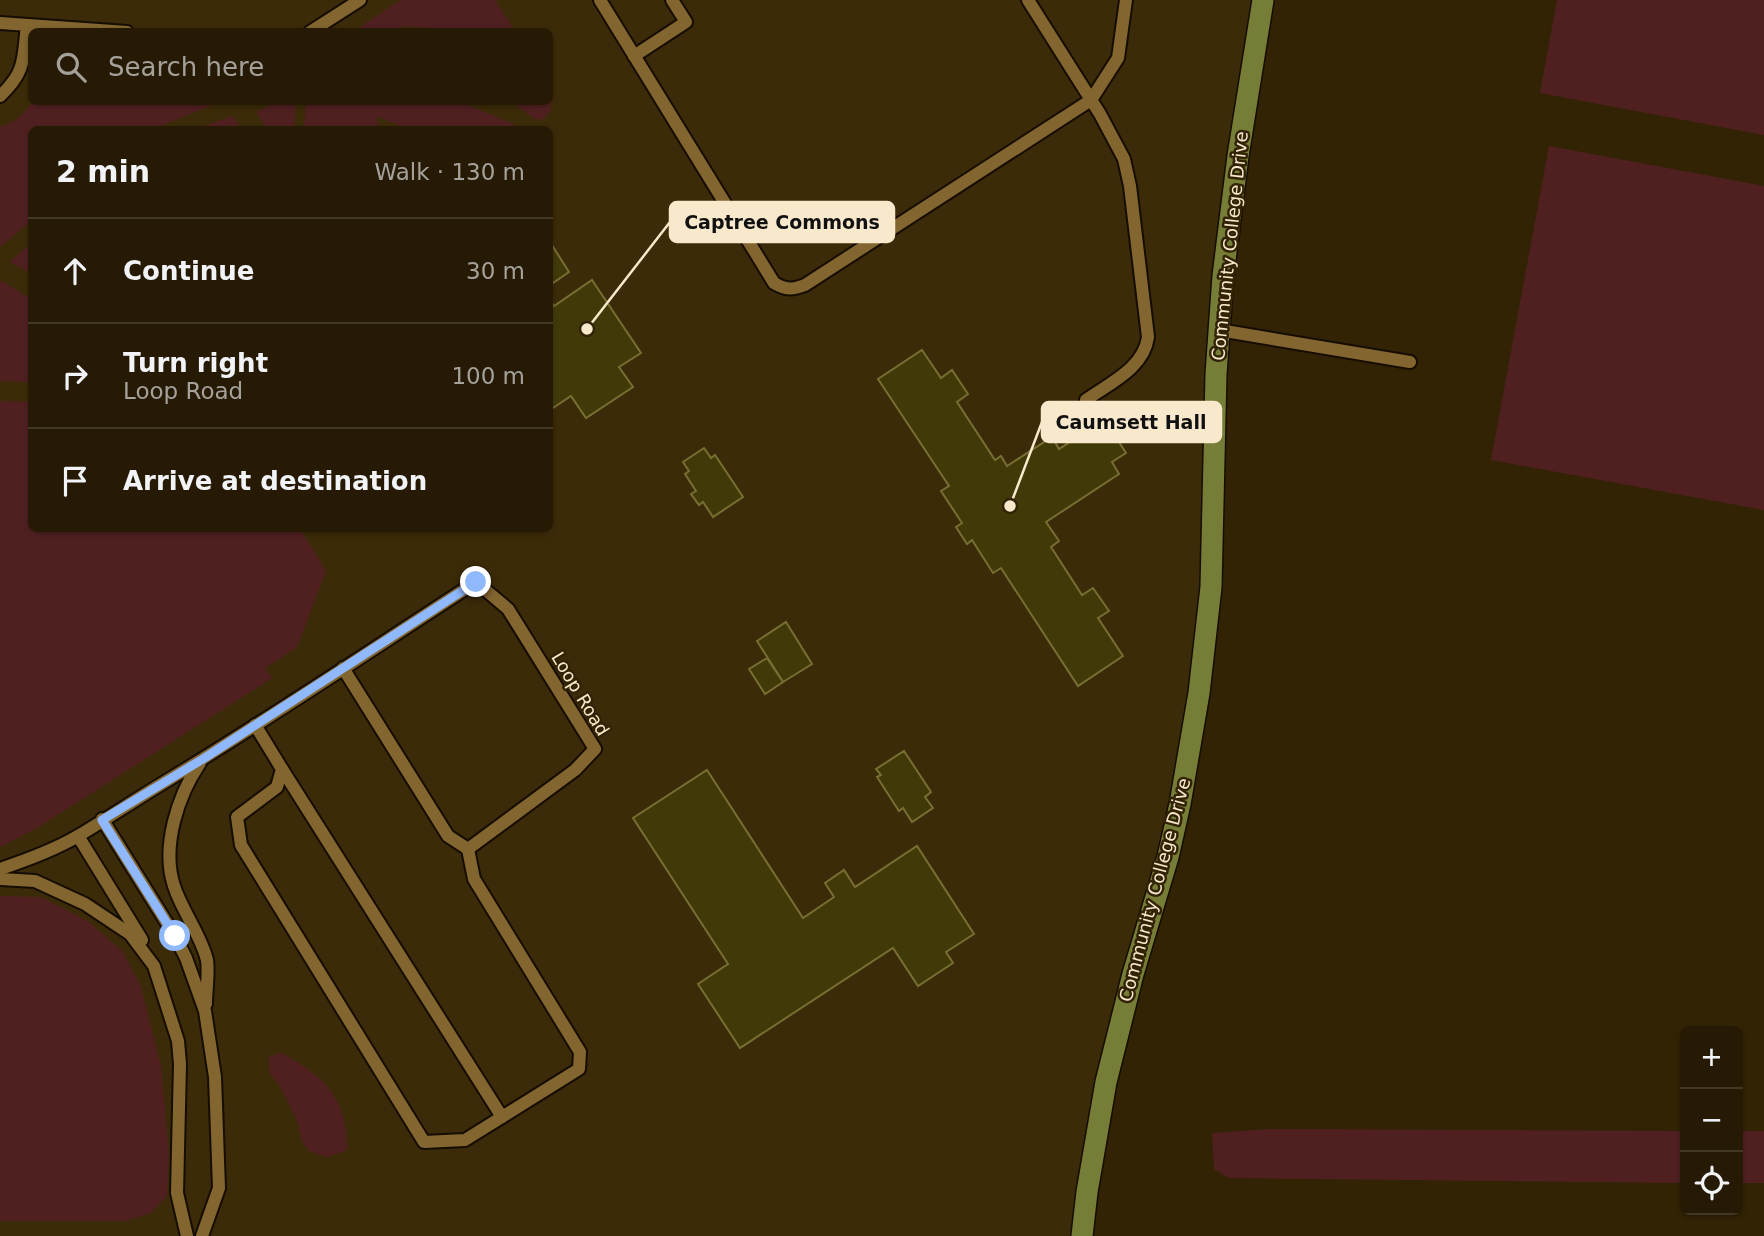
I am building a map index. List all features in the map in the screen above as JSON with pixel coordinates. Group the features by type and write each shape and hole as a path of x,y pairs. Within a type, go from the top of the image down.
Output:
{"main road":[{"name":"Community College Drive","path":"1082,1236 1087,1192 1107,1082 1133,974 1168,857 1199,694 1211,586 1223,276 1236,168 1264,0"}],"lane":[{"path":"316,28 360,0"},
{"path":"600,0 775,283 793,289 805,285 1091,100 1118,58 1126,0"},
{"path":"634,56 685,22 672,0"},
{"path":"1028,0 1091,100 1124,159 1130,186 1148,337 1146,348 1137,363 1086,400"},
{"path":"0,23 70,28"},
{"path":"0,96 22,70 27,25"},
{"path":"1219,330 1410,362"},
{"name":"Loop Road","path":"0,869 78,836 203,759 476,582 508,609 595,749 575,770 468,849"},
{"path":"282,769 277,788 237,817 241,845 424,1142 465,1140 579,1069 580,1052 474,879 468,849 448,836 342,668"},
{"path":"255,725 502,1117"},
{"path":"202,1236 219,1188 215,1077 205,1011 207,961 173,884 170,857 174,821 181,794 203,759"},
{"path":"102,820 175,936 205,1011"},
{"path":"78,836 144,945 154,966 178,1041 180,1064 177,1194 187,1236"},
{"path":"0,879 35,881 85,904 130,934 154,966"}],"shaded area":[{"path":"0,0 1257,0 1202,597 1184,760 1080,1236 0,1236"},
{"path":"401,0 495,0 513,28 401,26 359,28"},
{"path":"1557,0 1764,0 1764,135 1540,93"},
{"path":"30,105 213,105 160,126 28,126 28,224 0,247 0,126 15,121"},
{"path":"271,105 296,105 294,126 265,126 256,112"},
{"path":"306,105 467,105 516,126 400,126 377,116 378,126 304,126"},
{"path":"515,105 551,105 551,111 541,120 535,119"},
{"path":"233,116 239,126 204,126"},
{"path":"1549,146 1764,186 1764,510 1491,460"},
{"path":"28,246 28,272 10,262"},
{"path":"0,280 28,297 28,382 0,381"},
{"path":"0,401 28,402 28,532 302,532 326,571 297,647 265,668 272,678 37,828 0,847"},
{"path":"0,896 41,897 89,922 122,951 140,984 161,1066 169,1155 167,1195 151,1213 125,1221 0,1221"},
{"path":"281,1053 310,1071 330,1091 343,1116 347,1150 327,1157 309,1151 302,1141 297,1120 280,1086 270,1074 269,1056"},
{"path":"1271,1129 1680,1131 1680,1183 1229,1178 1214,1169 1212,1133"},
{"path":"1743,1131 1764,1131 1764,1183 1743,1183"}],"building":[{"path":"553,247 569,272 553,283"},
{"path":"592,280 641,353 619,367 633,387 586,418 571,396 553,408 554,306"},
{"path":"922,350 941,378 952,370 968,394 957,402 995,460 1001,456 1007,466 1052,437 1059,449 1090,429 1097,440 1112,431 1126,453 1112,462 1119,474 1046,522 1059,541 1051,547 1082,595 1093,588 1109,611 1098,618 1123,656 1078,686 1001,568 993,573 972,540 967,544 956,527 962,523 941,491 949,486 878,379"},
{"path":"704,448 711,458 715,455 743,497 713,517 703,502 699,505 691,494 696,491 685,474 689,471 683,462"},
{"path":"786,622 812,664 783,682 757,641"},
{"path":"767,658 783,682 765,694 749,669"},
{"path":"904,751 931,792 925,797 933,808 912,822 903,808 899,811 877,777 881,775 876,769"},
{"path":"707,770 803,918 834,897 825,883 844,870 855,887 917,846 974,934 946,952 953,963 918,986 893,948 740,1048 698,984 728,964 633,818"}],"place":[{"name":"Captree Commons","path":"587,329"},
{"name":"Caumsett Hall","path":"1010,506"}],"route":[{"path":"175,936 102,820 203,759 476,582"}]}
